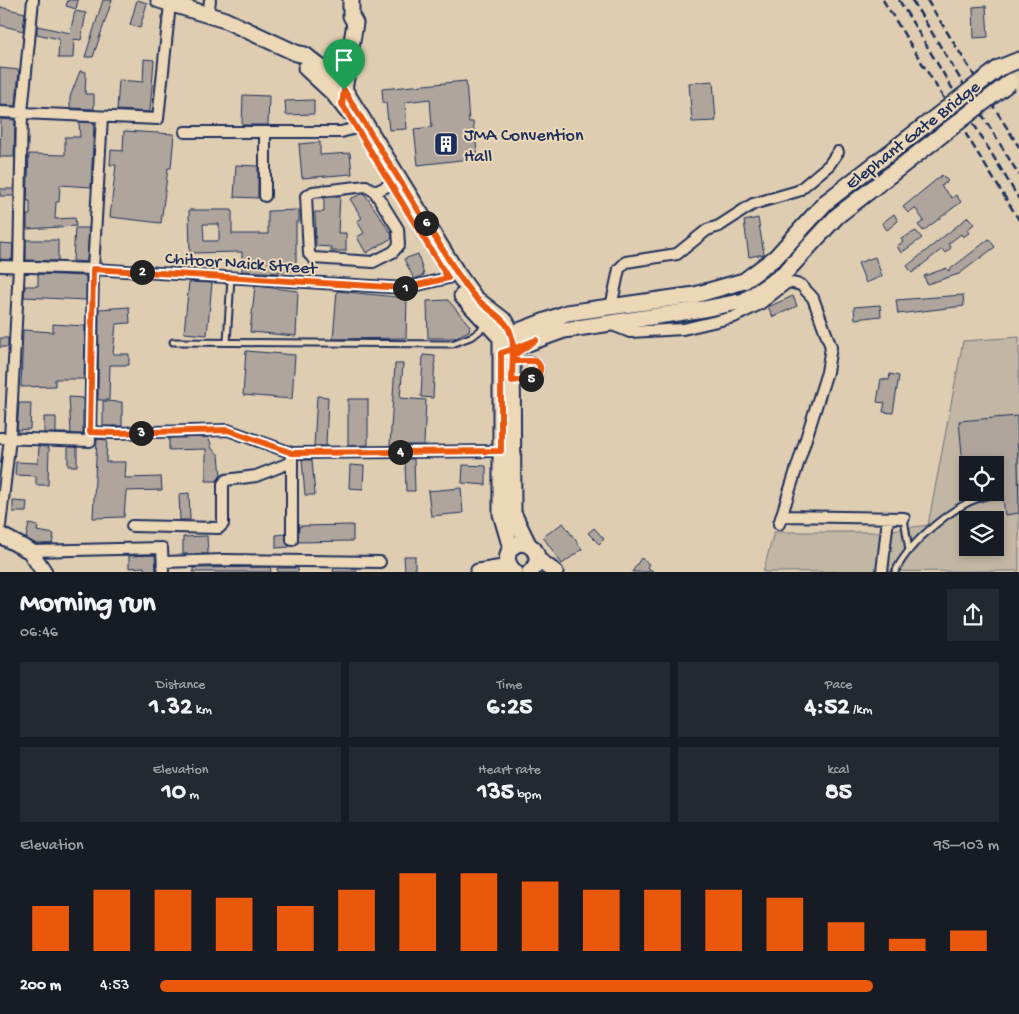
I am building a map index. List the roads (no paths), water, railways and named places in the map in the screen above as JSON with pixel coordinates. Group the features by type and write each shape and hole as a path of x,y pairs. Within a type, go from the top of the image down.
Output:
{"main road":[{"path":"339,92 355,23 351,16 351,0"},
{"path":"165,2 209,7 226,20 296,53 305,55 339,92 475,298 506,322 512,381 513,512 528,544 535,550 534,565 555,572"},
{"name":"Elephant Gate Bridge","path":"509,348 567,313 695,295 744,281 776,257 826,202 999,68 1019,60"},
{"name":"Elephant Gate Bridge","path":"509,348 564,330 663,316 744,301 783,275 837,216 1015,79"},
{"path":"362,126 392,184 448,278 467,303 509,348 501,451 501,514 510,548 507,557 512,569 478,572"},
{"path":"0,535 30,550 44,572"},
{"path":"510,548 517,544 528,544"}],"street":[{"path":"0,526 19,266 22,114 33,0"},
{"path":"0,112 158,119 165,2"},
{"path":"90,437 93,269 102,117"},
{"path":"185,132 341,132 362,126"},
{"path":"265,133 265,196"},
{"path":"611,307 619,269 626,262 677,254 706,230 719,226 754,204 798,191 829,164 838,152"},
{"path":"375,192 392,184"},
{"path":"366,186 375,192 398,229 399,245 393,252 373,262 313,258 309,254 306,196 313,192 366,186"},
{"name":"Chitoor Naick Street","path":"0,266 93,269 405,288 448,278"},
{"path":"610,323 630,332 683,329 734,317 760,304 788,282 801,286 813,298 830,348 827,372 781,520 904,518"},
{"path":"5,438 90,437 116,433 228,430 292,458"},
{"path":"132,526 219,528 223,524 223,484 226,480 256,476 292,458 501,451"},
{"path":"292,458 292,540"},
{"path":"882,572 888,518"},
{"path":"30,550 162,548 163,567 224,560 380,562"}],"lane":[{"path":"227,342 231,277"},
{"path":"173,342 452,344 473,336 488,324"},
{"path":"509,348 536,361 539,364 540,372 536,378 512,381"},
{"path":"894,572 909,551 935,524 972,501"},
{"path":"904,518 909,551"}],"railway":[{"path":"883,0 1019,220"},
{"path":"899,0 1019,199"},
{"path":"912,0 1019,175"},
{"path":"927,0 1019,147"}],"place":[{"name":"JMA Convention Hall","path":"446,144"}]}
